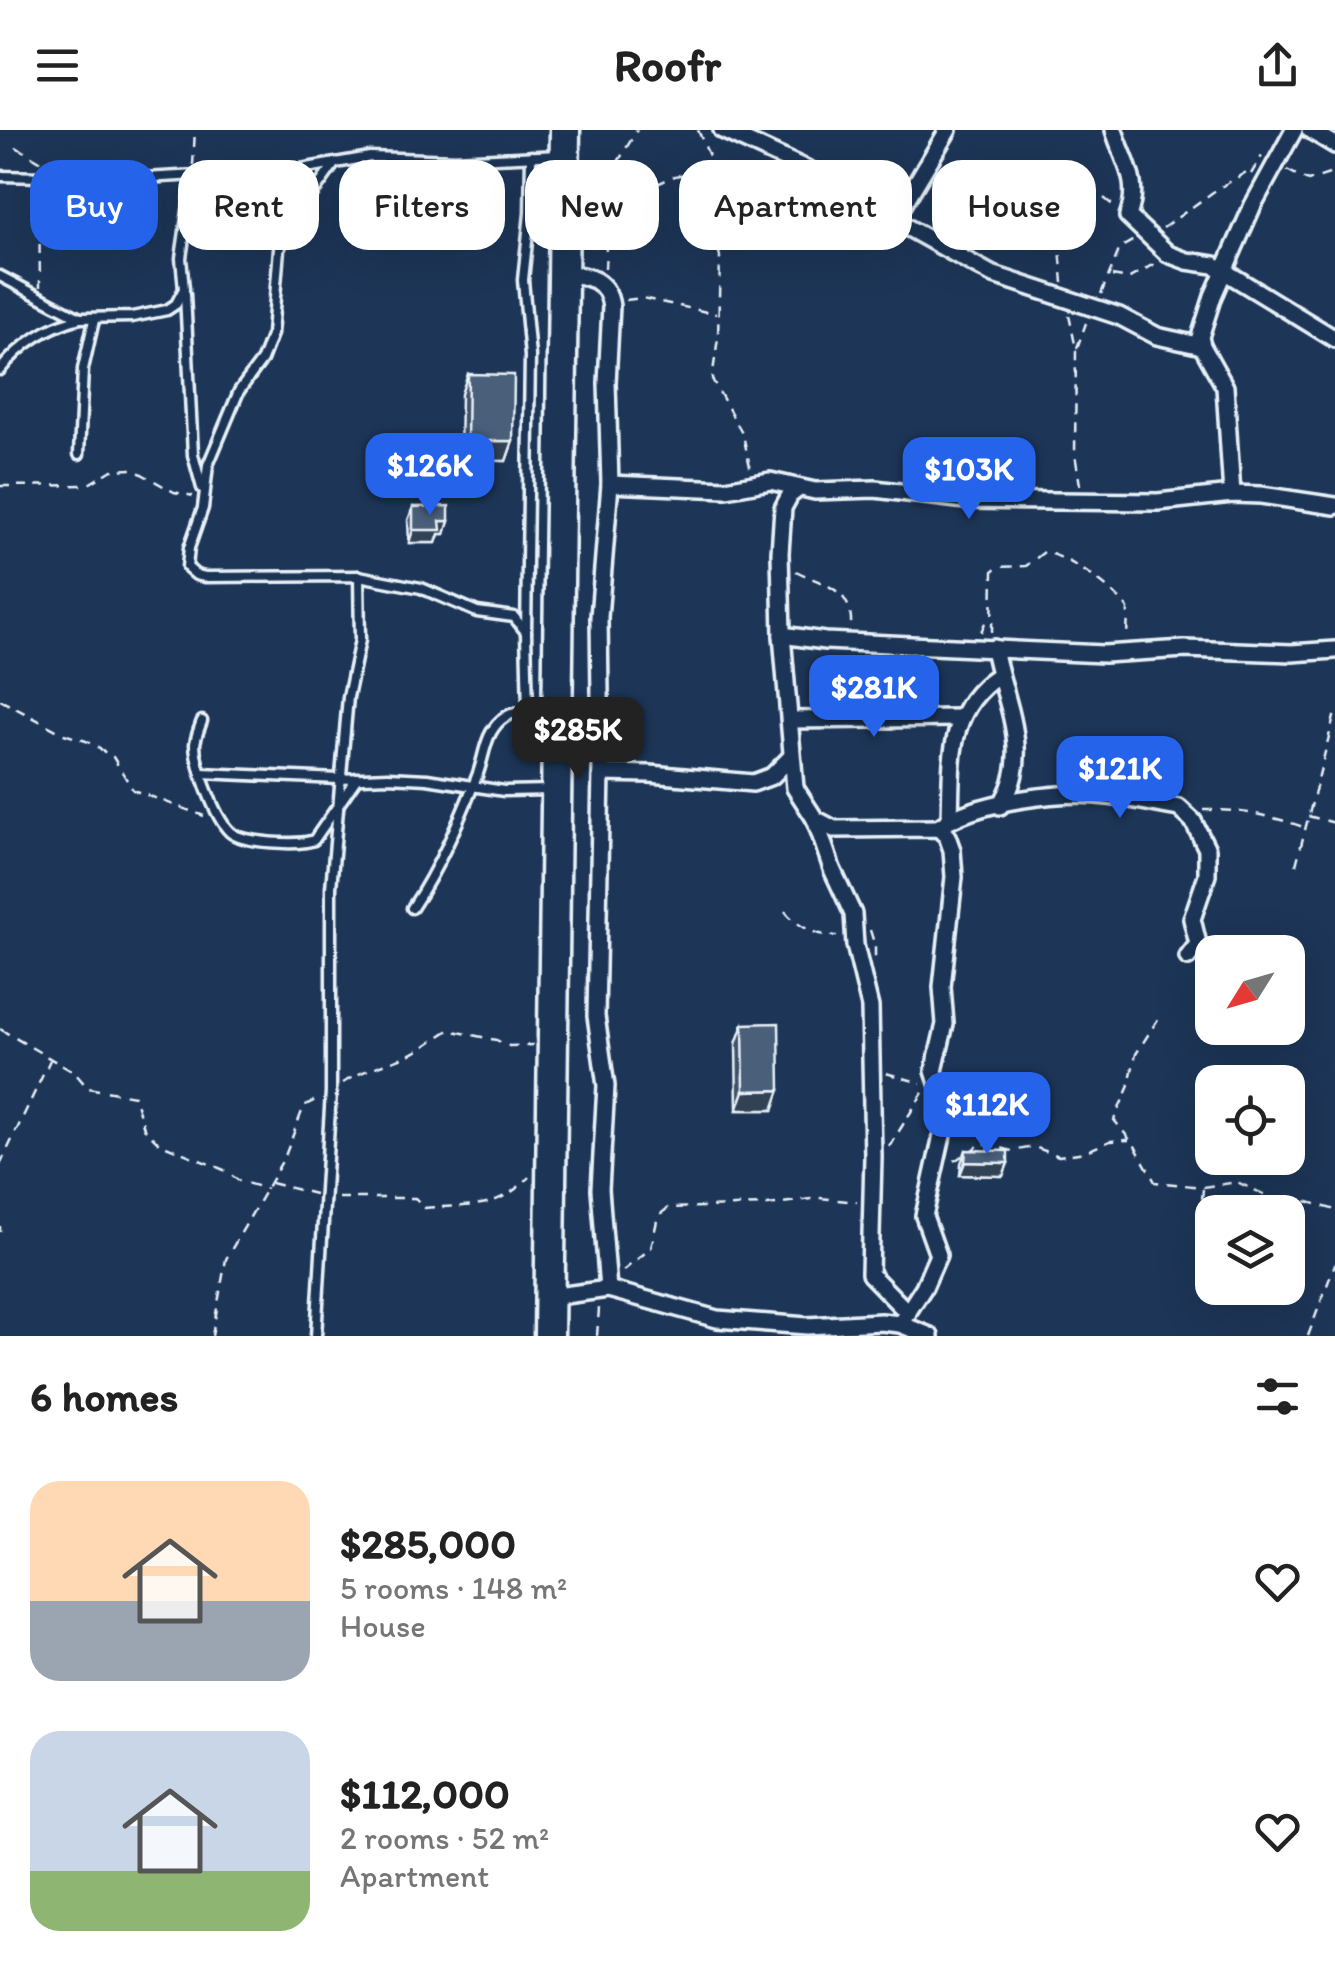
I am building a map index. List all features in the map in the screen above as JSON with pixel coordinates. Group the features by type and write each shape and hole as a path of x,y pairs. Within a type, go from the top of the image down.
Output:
{"highway":[{"path":"547,1320 565,151"}],"street":[{"path":"722,130 787,160"},
{"path":"912,190 948,130"},
{"path":"1114,130 1135,196 1128,216 1148,238 1168,254 1187,262 1214,265 1335,338"},
{"path":"1232,494 1225,387 1202,346 1205,318 1270,172 1294,130"},
{"path":"1310,130 1335,145"},
{"path":"912,230 990,274 1120,316 1157,336 1202,346"},
{"path":"564,273 585,275 604,286 611,306 607,383 610,484 599,616 596,1016 606,1086 600,1188 608,1285"},
{"path":"610,484 726,489 770,481 799,488 889,490 966,500 1158,502 1232,494 1335,506"},
{"path":"799,488 784,508 780,553 782,635 795,788 815,819 852,914 870,1007 874,1157 870,1274 906,1324"},
{"path":"782,635 848,642 1126,654 1204,648 1292,653 1335,650"},
{"path":"994,648 1018,739 1011,790 1000,806"},
{"path":"906,1324 938,1255 924,1216 945,1122 944,1101 934,1072 945,1024 942,987 954,878 952,850 944,824 959,718 975,693 999,675"},
{"path":"790,720 959,718"},
{"path":"754,783 772,776 792,757"},
{"path":"600,773 795,788"},
{"path":"815,819 834,829 854,831 944,824 962,814 1000,806 1043,798 1096,795 1178,808 1188,814 1201,836 1208,864 1192,919 1198,944 1188,957"},
{"path":"547,1320 608,1285 717,1319 749,1323 906,1324 930,1336"}],"lane":[{"path":"319,166 370,157 456,160 565,151"},
{"path":"528,711 530,356 524,280 531,156"},
{"path":"335,163 279,249 270,343 239,391 215,446 186,560 190,572 247,578 359,576 421,588 476,612 504,613 514,617 526,632"},
{"path":"0,176 30,178"},
{"path":"181,250 192,455 204,498"},
{"path":"0,276 80,318 94,320 167,310 184,290"},
{"path":"0,370 36,336 80,318"},
{"path":"80,454 83,369 94,320"},
{"path":"316,1336 330,1092 331,888 348,696 360,640 359,576"},
{"path":"412,908 440,860 492,730 511,714 528,711 556,720"},
{"path":"202,722 195,745 202,773 229,831 242,838 304,844 320,834 357,778"},
{"path":"202,773 427,779 504,791 556,790"}],"path":[{"path":"194,160 195,130"},
{"path":"619,160 637,130"},
{"path":"698,130 711,160"},
{"path":"16,147 36,160"},
{"path":"1076,350 1090,308 1104,290 1120,248 1148,238 1253,168"},
{"path":"1270,172 1286,170 1313,182 1335,172"},
{"path":"1083,500 1075,454 1076,350 1063,298 1056,200 1062,174 1079,174 1128,216"},
{"path":"40,250 40,298"},
{"path":"604,286 606,250"},
{"path":"719,250 718,338 712,379 742,435 752,483"},
{"path":"1110,276 1128,280 1155,265 1168,270"},
{"path":"611,306 642,298 718,314"},
{"path":"0,486 88,485 112,470 133,469 174,492 204,498"},
{"path":"780,553 794,569 840,591 852,612 848,642"},
{"path":"994,648 991,613 992,576 996,568 1020,567 1039,554 1057,554 1124,603 1128,609 1126,654"},
{"path":"975,647 991,613"},
{"path":"0,700 113,757 133,790 210,817 229,831"},
{"path":"1296,865 1335,714"},
{"path":"1188,814 1226,809 1276,817 1306,828"},
{"path":"1308,816 1335,822"},
{"path":"785,911 799,925 823,935 840,936 847,944 855,945"},
{"path":"1158,1020 1136,1054 1128,1088 1115,1115 1116,1126 1131,1140 1155,1182 1203,1187 1238,1182 1264,1195"},
{"path":"0,1029 75,1073 88,1088 134,1096 144,1128 159,1143 224,1170 240,1182 267,1189"},
{"path":"212,1336 226,1260 271,1183 304,1106 360,1071 378,1068 412,1053 449,1030 509,1046 524,1043 554,1048"},
{"path":"0,1165 51,1058"},
{"path":"871,1066 896,1078 928,1084 898,1136 874,1157"},
{"path":"933,1176 983,1143 1012,1151 1034,1147 1059,1156 1085,1152 1110,1141 1131,1140"},
{"path":"271,1183 326,1196 415,1198 425,1208 478,1207 516,1190 552,1149"},
{"path":"1202,1195 1203,1187"},
{"path":"596,1336 600,1300 608,1285 650,1248 658,1216 668,1208 768,1205 819,1198 873,1200"},
{"path":"1305,1201 1335,1210"},
{"path":"0,1226 0,1232"},
{"path":"1308,1336 1335,1264"}],"building":[{"path":"468,374 514,375 513,441 467,441"},
{"path":"449,506 449,521 440,521 441,530 413,530 413,507"},
{"path":"779,1023 780,1090 744,1091 743,1024"},
{"path":"966,1150 1008,1151 1008,1163 965,1162"}]}
